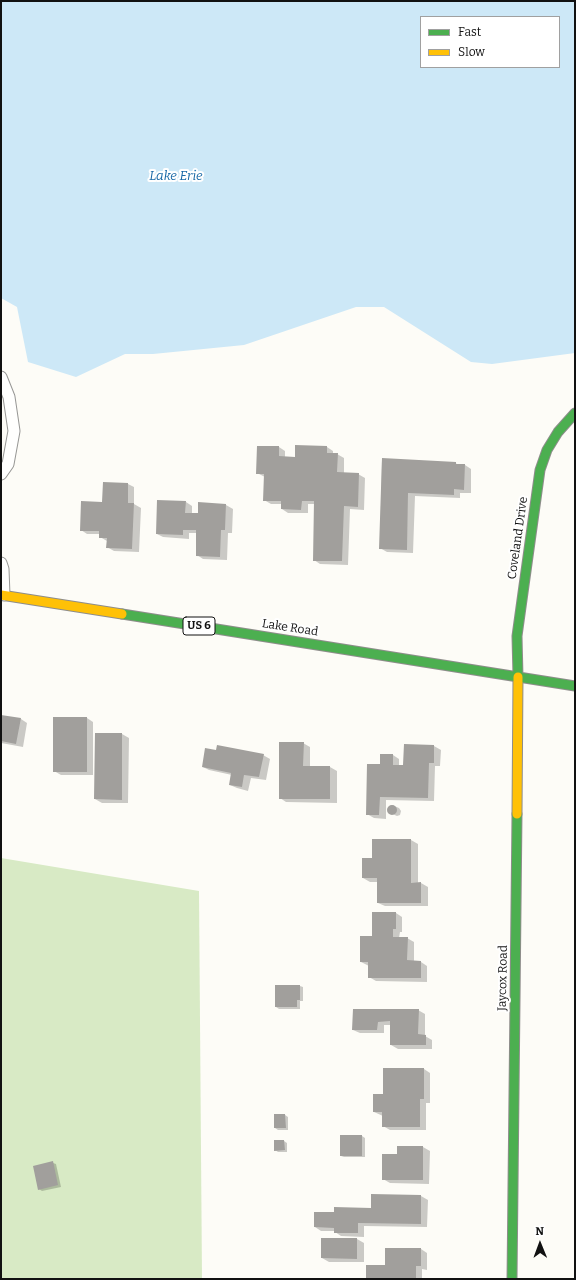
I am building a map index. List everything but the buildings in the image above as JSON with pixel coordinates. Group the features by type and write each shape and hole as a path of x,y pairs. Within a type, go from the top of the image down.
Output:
{"street":[{"name":"Coveland Drive","path":"518,676 517,636 540,470 547,450 558,432 575,413"},
{"name":"Lake Road","path":"3,595 575,686"},
{"name":"Jaycox Road","path":"512,1279 518,676"}],"lane":[{"path":"1,377 9,397 14,431 8,464 1,474"},
{"path":"1,563 3,569 3,595"}],"green space":[{"path":"1,858 199,891 202,1279 1,1279"}],"water":[{"name":"Lake Erie","path":"1,1 575,1 575,353 492,364 471,362 384,307 356,307 244,345 153,354 125,354 76,377 28,362 17,307 1,298"}],"traffic: fast":[{"path":"518,677 517,636 540,470 547,450 558,432 575,413"},
{"path":"122,614 575,686"},
{"path":"512,1279 517,814"}],"traffic: slow":[{"path":"1,595 122,614"},
{"path":"517,814 518,677"}]}
